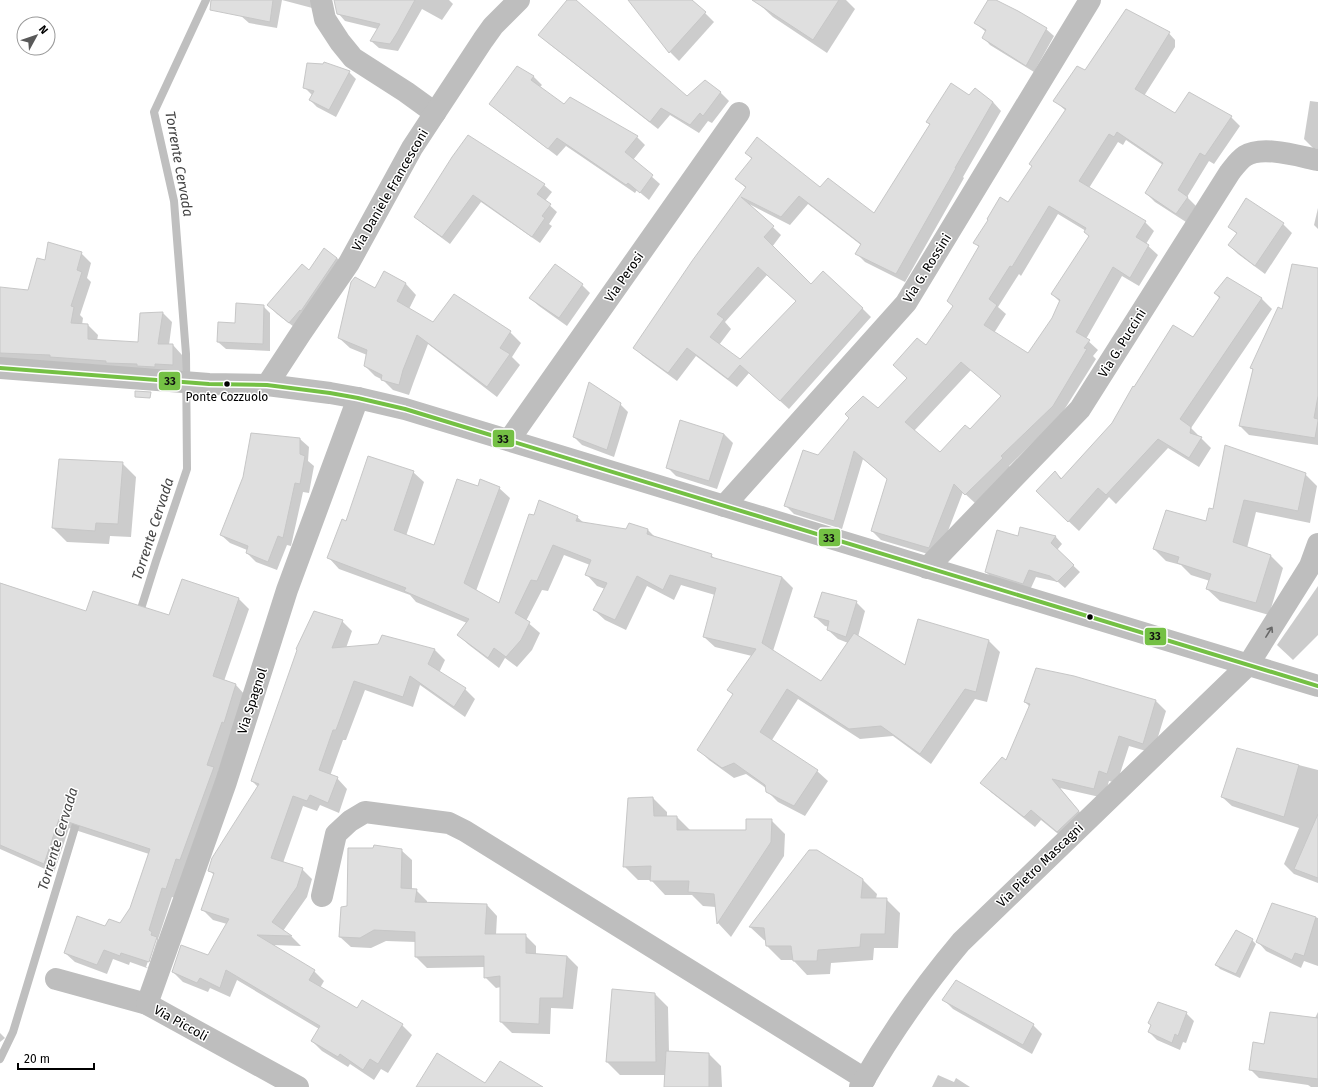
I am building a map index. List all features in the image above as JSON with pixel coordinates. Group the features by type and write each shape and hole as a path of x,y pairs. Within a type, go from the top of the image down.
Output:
{"street":[{"path":"321,0 325,19 340,42 353,58 406,92 435,113"},
{"name":"Via Daniele Francesconi","path":"267,385 301,332 349,263 412,148 483,40 519,0"},
{"name":"Via G. Rossini","path":"724,506 906,304 1090,0"},
{"name":"Via Perosi","path":"508,440 739,114"},
{"name":"Via G. Puccini","path":"927,568 1080,409 1230,172 1238,162 1245,156 1265,150 1318,160"},
{"path":"0,368 209,384 267,385 358,398 405,409 1318,686"},
{"name":"Via Spagnol","path":"147,1004 226,782 287,590 358,398"},
{"name":"Via Pietro Mascagni","path":"862,1083 892,1035 923,990 960,942 1248,665 1310,566 1318,544"},
{"path":"322,896 336,834 350,821 365,812 449,823 466,831 862,1083"},
{"name":"Via Piccoli","path":"56,979 147,1004 298,1087"}],"building":[{"path":"211,0 273,0 270,22 210,10"},
{"path":"334,0 415,0 390,44 370,41 380,24 337,14"},
{"path":"567,0 576,0 687,96 705,80 721,92 703,116 700,113 690,125 661,108 650,122 538,35"},
{"path":"628,0 692,0 706,12 669,53"},
{"path":"752,0 839,0 813,40"},
{"path":"988,0 996,0 1047,28 1026,66 982,38 986,30 974,23"},
{"path":"1126,9 1170,32 1135,89 1175,113 1189,92 1232,116 1205,156 1200,153 1178,190 1188,197 1176,214 1145,193 1163,163 1117,132 1114,137 1109,134 1079,181 1146,221 1136,237 1149,245 1130,278 1113,267 1076,332 1090,340 1084,348 1087,349 1053,406 1001,456 1003,458 965,495 954,484 929,548 871,531 887,479 854,451 834,521 784,506 803,450 818,455 849,418 845,414 863,396 878,408 907,378 893,365 917,338 926,345 953,306 947,301 979,246 973,243 988,220 987,219 1000,197 1008,202 1032,166 1029,164 1066,109 1053,101 1077,66 1085,70","holes":["1049,206 1086,228 1084,232 1089,236 1051,294 1060,300 1052,318 1028,353 984,325 997,305 989,299 1010,266 1012,267","961,362 1001,396 970,429 965,425 940,452 905,422"]},
{"path":"324,62 350,71 329,110 309,100 314,91 303,88 307,63 323,64"},
{"path":"517,66 534,76 531,80 564,104 570,97 638,136 625,152 653,175 640,193 628,183 626,185 557,138 548,149 489,104"},
{"path":"951,83 969,95 975,88 993,102 896,274 855,254 861,244 799,196 781,217 741,197 774,226 764,237 811,284 823,271 863,308 780,401 740,365 728,379 687,348 668,373 633,348 692,261 746,187 735,179 752,158 745,153 757,137 820,187 828,178 874,213 930,124 926,122","holes":["758,267 796,301 740,359 710,337 724,319 717,314"]},
{"path":"468,135 545,184 537,194 551,204 542,216 545,218 532,237 473,195 442,237 414,217 452,157"},
{"path":"1246,198 1284,223 1255,266 1228,245 1237,233 1228,227"},
{"path":"48,242 82,252 77,270 82,272 71,306 74,307 71,323 88,324 88,339 138,342 140,313 163,312 158,344 173,344 173,365 155,364 155,367 137,366 137,364 106,363 106,361 50,357 50,355 0,353 0,287 28,290 37,258 45,260"},
{"path":"324,248 337,258 301,311 300,310 289,323 267,305 302,264 309,270"},
{"path":"555,264 583,284 559,318 529,298"},
{"path":"1292,264 1318,268 1318,396 1314,418 1318,419 1318,421 1315,438 1239,426 1253,369 1250,368 1278,307 1282,309"},
{"path":"384,271 406,283 397,301 433,322 454,294 511,331 500,348 510,354 487,387 417,335 403,370 399,385 381,380 382,375 364,366 367,350 338,338 351,282 355,277 375,288"},
{"path":"1227,277 1262,298 1180,419 1191,427 1190,433 1202,437 1189,458 1158,439 1106,495 1098,488 1068,522 1036,491 1055,471 1061,479 1112,423 1133,386 1134,387 1173,325 1193,337 1220,297 1214,293"},
{"path":"236,303 264,305 263,344 217,342 218,322 235,323"},
{"path":"589,382 621,403 607,450 573,437"},
{"path":"135,391 151,392 150,398 135,397"},
{"path":"680,420 724,434 709,481 666,468"},
{"path":"251,433 300,438 300,454 305,456 300,484 295,483 283,538 278,536 268,562 246,553 248,546 220,535 243,477"},
{"path":"1225,445 1306,473 1298,511 1244,500 1233,542 1271,555 1256,603 1206,589 1211,574 1177,563 1179,557 1153,549 1166,510 1206,521 1209,508 1213,509"},
{"path":"368,456 414,471 394,530 434,545 457,479 478,486 480,479 500,487 464,583 499,603 529,514 534,515 539,500 578,516 576,521 626,529 629,523 648,529 647,534 712,554 711,557 782,577 762,643 821,681 854,633 905,665 918,619 989,640 976,692 965,689 920,754 881,726 849,729 787,689 760,732 818,770 794,806 766,792 765,785 734,763 722,768 697,750 733,694 727,690 756,649 703,637 716,588 670,575 663,590 637,576 615,620 593,610 607,583 585,575 591,560 553,545 537,581 531,580 515,613 530,622 521,640 506,657 494,648 488,658 457,635 469,619 404,591 406,588 327,558 342,519 346,521"},
{"path":"59,459 123,462 118,524 96,523 95,531 52,528"},
{"path":"1020,527 1056,536 1051,543 1074,565 1057,582 1050,576 1029,570 1023,584 985,572 997,530 1018,536"},
{"path":"182,579 239,598 213,676 236,684 224,723 222,722 207,765 214,767 180,860 176,859 166,889 162,888 149,930 152,932 151,935 157,937 149,962 121,953 120,956 104,950 97,965 64,953 77,916 105,926 109,919 120,923 130,908 150,849 59,819 44,864 0,845 0,583 86,611 93,591 169,615"},
{"path":"822,592 857,601 846,637 827,630 829,621 814,617"},
{"path":"314,611 343,620 332,648 378,644 382,635 435,649 428,664 466,688 454,707 410,676 403,697 354,681 336,730 333,730 319,770 338,777 328,803 310,795 307,801 293,796 271,858 303,868 297,887 272,922 292,936 257,935 315,970 309,980 357,1008 362,1000 403,1024 378,1064 370,1059 363,1070 340,1054 338,1057 311,1041 320,1026 226,970 220,988 200,978 197,983 172,972 181,945 208,955 229,919 201,910 214,873 208,871 212,858 259,784 251,781 297,650 296,649"},
{"path":"1036,668 1074,676 1156,700 1143,744 1119,736 1107,774 1099,771 1094,789 1052,779 1079,811 1057,832 1031,810 1024,817 980,783 1002,757 1006,760 1030,704 1024,702"},
{"path":"1237,748 1299,765 1284,817 1221,797"},
{"path":"653,797 654,816 677,816 677,830 746,830 746,819 772,819 771,842 717,924 714,894 688,892 689,881 650,881 651,866 623,867 628,798"},
{"path":"1318,814 1318,878 1294,869"},
{"path":"374,845 402,849 401,888 417,889 415,902 487,904 485,934 526,934 526,953 567,956 563,998 540,998 539,1024 500,1022 500,976 484,978 484,956 415,957 415,932 374,930 360,938 339,937 341,907 347,906 348,848 373,848"},
{"path":"809,850 817,850 863,879 861,898 887,898 885,934 861,934 860,947 818,950 817,961 793,961 791,946 766,946 764,928 749,927"},
{"path":"1272,903 1316,917 1304,956 1295,953 1292,960 1256,942"},
{"path":"1236,930 1253,939 1236,974 1215,965"},
{"path":"956,980 1034,1024 1023,1045 942,1000"},
{"path":"612,989 655,993 656,1062 606,1062"},
{"path":"1158,1002 1187,1012 1178,1036 1175,1034 1172,1043 1148,1032 1151,1025 1148,1023"},
{"path":"1270,1012 1318,1018 1318,1079 1249,1070 1253,1042 1264,1044"},
{"path":"666,1051 709,1053 709,1087 664,1087"},
{"path":"437,1053 485,1083 500,1061 543,1087 416,1087"}],"waterway":[{"name":"Torrente Cervada","path":"139,615 187,469 186,354 174,201 154,112 206,0"},
{"name":"Torrente Cervada","path":"0,1059 13,1032 79,814"}],"transit line":[{"name":"33","path":"0,368 209,384 267,385 330,393 405,409 1318,686"}],"place":[{"name":"Ponte Cozzuolo","path":"227,384"}]}
